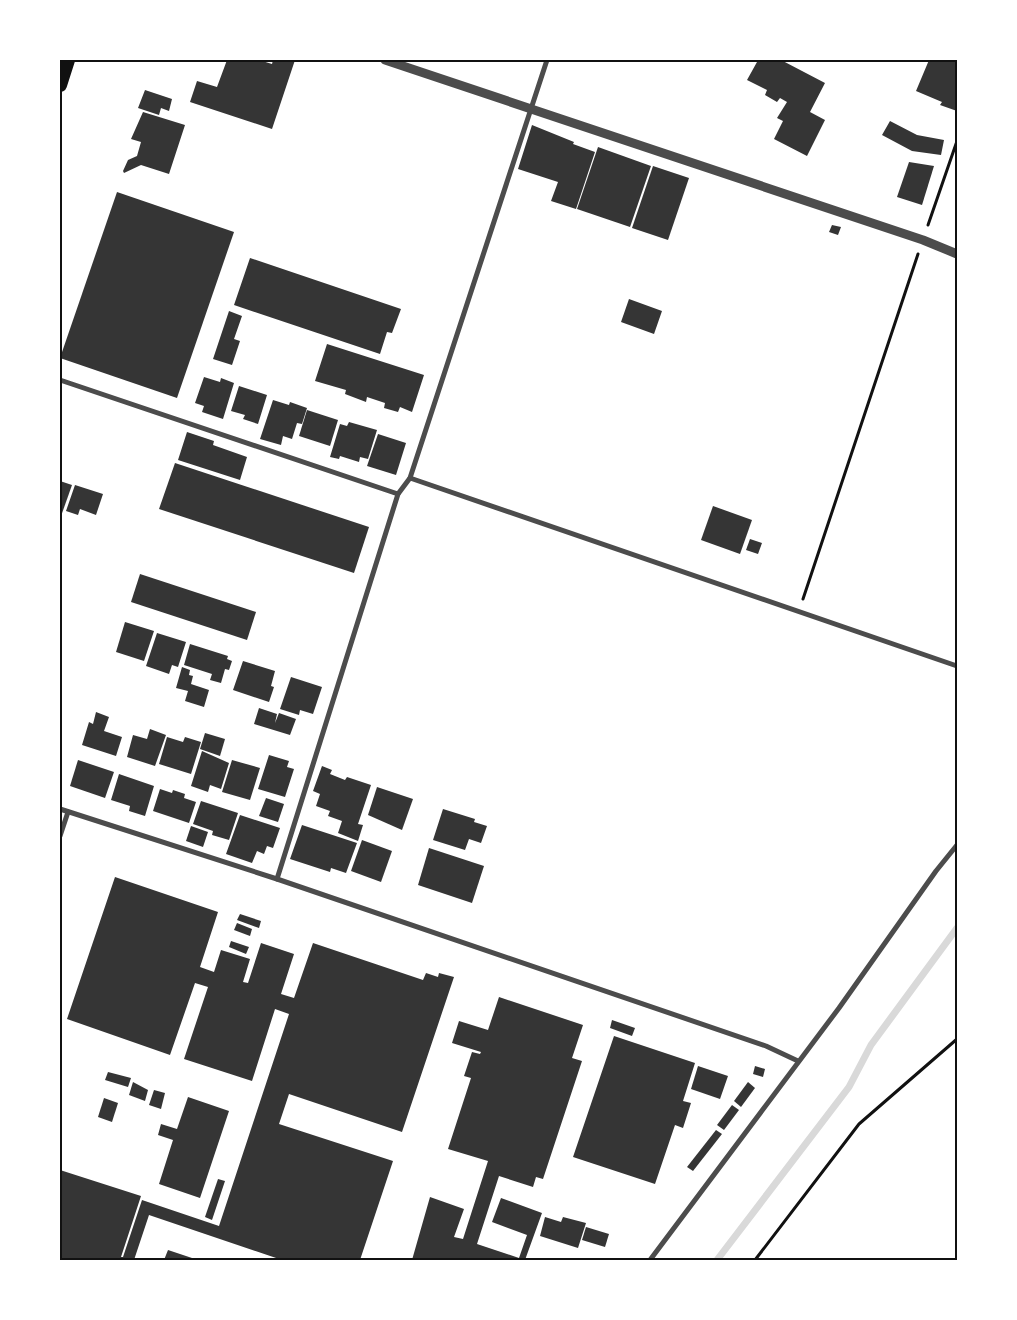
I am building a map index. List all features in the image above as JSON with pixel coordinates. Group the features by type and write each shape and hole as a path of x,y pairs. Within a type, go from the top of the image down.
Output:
{"highway":[{"path":"60,84 68,60"}],"street":[{"path":"385,60 923,240 957,254"},
{"path":"277,879 398,494 410,478 547,60"},
{"path":"60,380 398,494"},
{"path":"410,478 957,666"},
{"path":"60,809 277,879 766,1046 798,1061"},
{"path":"60,836 68,812"},
{"path":"650,1260 839,1008 936,871 957,845"}],"path":[{"path":"799,612 957,141"},
{"path":"755,1260 859,1124 957,1039"}],"building":[{"path":"227,60 259,60 272,64 273,60 295,60 272,129 190,102 197,81 217,87"},
{"path":"754,60 781,60 825,83 810,112 825,120 807,156 774,139 783,121 777,118 787,102 780,98 777,102 765,95 767,90 747,80 757,62"},
{"path":"929,60 957,61 957,111 940,105 942,102 916,91"},
{"path":"145,90 172,99 169,111 161,108 159,115 138,108"},
{"path":"143,112 185,125 169,174 141,165 124,173 123,171 128,160 137,156 141,142 131,139"},
{"path":"890,121 917,135 944,140 941,155 912,151 882,135"},
{"path":"532,125 595,152 576,209 551,201 558,182 518,169"},
{"path":"598,147 651,166 630,227 577,209"},
{"path":"909,162 934,166 922,205 897,197"},
{"path":"653,166 689,178 668,240 632,228"},
{"path":"117,192 234,232 177,398 60,358"},
{"path":"832,225 841,227 838,235 829,232"},
{"path":"250,258 401,309 392,333 387,332 380,354 234,305"},
{"path":"629,299 662,311 654,334 621,322"},
{"path":"229,311 242,316 234,339 240,341 232,365 213,359"},
{"path":"327,344 424,375 412,412 400,407 398,412 384,408 385,403 367,397 366,402 345,394 346,390 315,381"},
{"path":"204,377 220,382 221,378 234,383 223,419 202,412 204,406 195,403"},
{"path":"239,386 267,395 258,424 243,419 245,415 231,411"},
{"path":"273,400 289,405 290,402 307,408 302,424 297,423 292,439 283,436 281,445 260,439"},
{"path":"307,410 338,420 330,446 299,436"},
{"path":"349,422 377,430 368,459 360,457 359,462 340,456 339,459 330,457 340,424 347,426"},
{"path":"187,432 214,441 213,445 247,457 240,480 178,460"},
{"path":"378,434 406,443 396,475 367,466"},
{"path":"175,463 369,527 354,573 159,509"},
{"path":"60,481 72,485 60,519"},
{"path":"75,485 103,494 96,515 80,509 78,515 66,511"},
{"path":"713,506 752,520 740,554 701,540"},
{"path":"750,539 762,543 758,554 746,550"},
{"path":"140,574 256,612 247,640 131,602"},
{"path":"125,622 154,631 144,661 116,652"},
{"path":"157,633 186,642 178,667 172,665 169,674 146,666"},
{"path":"190,644 228,656 227,659 232,661 229,670 225,669 221,683 210,680 212,674 184,665"},
{"path":"243,661 275,671 271,686 274,687 269,702 233,690"},
{"path":"182,667 190,670 189,675 193,676 191,684 209,690 204,707 185,701 188,691 176,688"},
{"path":"291,677 322,687 313,714 300,710 299,715 280,709"},
{"path":"259,708 277,714 275,723 279,713 296,719 290,735 254,724"},
{"path":"96,712 109,717 104,731 122,737 116,756 82,745 89,722 93,724"},
{"path":"150,729 166,735 155,766 127,757 133,735 147,739"},
{"path":"205,733 225,739 220,756 200,749"},
{"path":"167,737 183,742 185,737 201,742 191,774 159,764"},
{"path":"202,751 229,763 221,789 210,785 208,792 191,786"},
{"path":"269,755 289,761 287,767 294,769 285,797 258,789"},
{"path":"78,760 114,772 105,798 70,786"},
{"path":"232,760 260,768 250,800 222,792"},
{"path":"322,766 332,770 330,774 345,780 347,777 371,785 358,824 363,825 358,841 338,833 342,821 328,816 330,811 316,806 320,794 313,791"},
{"path":"119,774 154,786 145,816 129,811 130,806 111,800"},
{"path":"377,787 413,799 402,830 368,815"},
{"path":"160,789 172,793 173,790 185,794 184,798 196,802 189,823 153,811"},
{"path":"266,798 284,804 278,822 259,816"},
{"path":"201,801 238,813 229,840 212,835 213,831 193,824"},
{"path":"443,809 475,819 474,822 487,826 481,843 469,839 465,850 433,840"},
{"path":"240,815 280,828 273,848 267,846 264,854 257,851 252,863 226,854"},
{"path":"302,825 357,843 346,873 331,868 330,872 290,859"},
{"path":"191,826 208,832 203,847 186,841"},
{"path":"362,840 392,851 381,882 351,871"},
{"path":"429,848 484,866 472,903 418,885"},
{"path":"115,877 218,912 200,967 214,972 221,950 250,959 243,982 248,983 261,943 294,954 281,994 294,998 313,943 423,980 426,973 438,977 439,973 454,977 402,1132 289,1094 279,1124 393,1161 360,1260 282,1260 149,1215 134,1260 60,1260 60,1170 141,1196 121,1257 123,1257 142,1200 219,1226 289,1014 275,1009 252,1081 184,1059 208,987 195,983 170,1055 67,1019"},
{"path":"240,914 261,921 259,928 237,920"},
{"path":"237,923 252,929 250,936 234,930"},
{"path":"231,941 249,947 246,954 229,947"},
{"path":"499,997 583,1025 572,1058 582,1061 543,1179 536,1177 533,1187 499,1176 477,1244 519,1258 527,1235 492,1222 501,1198 542,1213 525,1260 412,1260 430,1197 464,1209 454,1237 463,1239 488,1161 448,1149 471,1078 464,1076 472,1052 480,1054 481,1052 452,1043 459,1021 488,1030"},
{"path":"612,1020 635,1028 632,1036 610,1028"},
{"path":"614,1036 695,1063 683,1101 691,1103 683,1128 675,1125 655,1184 573,1157"},
{"path":"698,1066 728,1076 720,1099 691,1089"},
{"path":"755,1066 765,1069 763,1077 753,1074"},
{"path":"108,1072 131,1078 128,1087 105,1080"},
{"path":"133,1082 148,1090 145,1101 129,1095"},
{"path":"748,1082 755,1088 741,1107 734,1101"},
{"path":"154,1090 165,1093 161,1109 149,1105"},
{"path":"188,1097 229,1111 200,1198 159,1184 173,1140 158,1135 161,1124 177,1129"},
{"path":"104,1098 118,1103 112,1122 98,1117"},
{"path":"732,1105 739,1110 724,1130 717,1125"},
{"path":"716,1130 722,1134 693,1171 687,1167"},
{"path":"218,1179 225,1181 212,1220 205,1217"},
{"path":"545,1217 561,1222 563,1217 586,1223 578,1248 540,1236"},
{"path":"586,1227 609,1234 605,1247 582,1240"},
{"path":"168,1250 198,1260 164,1260"}],"waterway":[{"path":"717,1260 849,1087 871,1045 957,928"}]}
